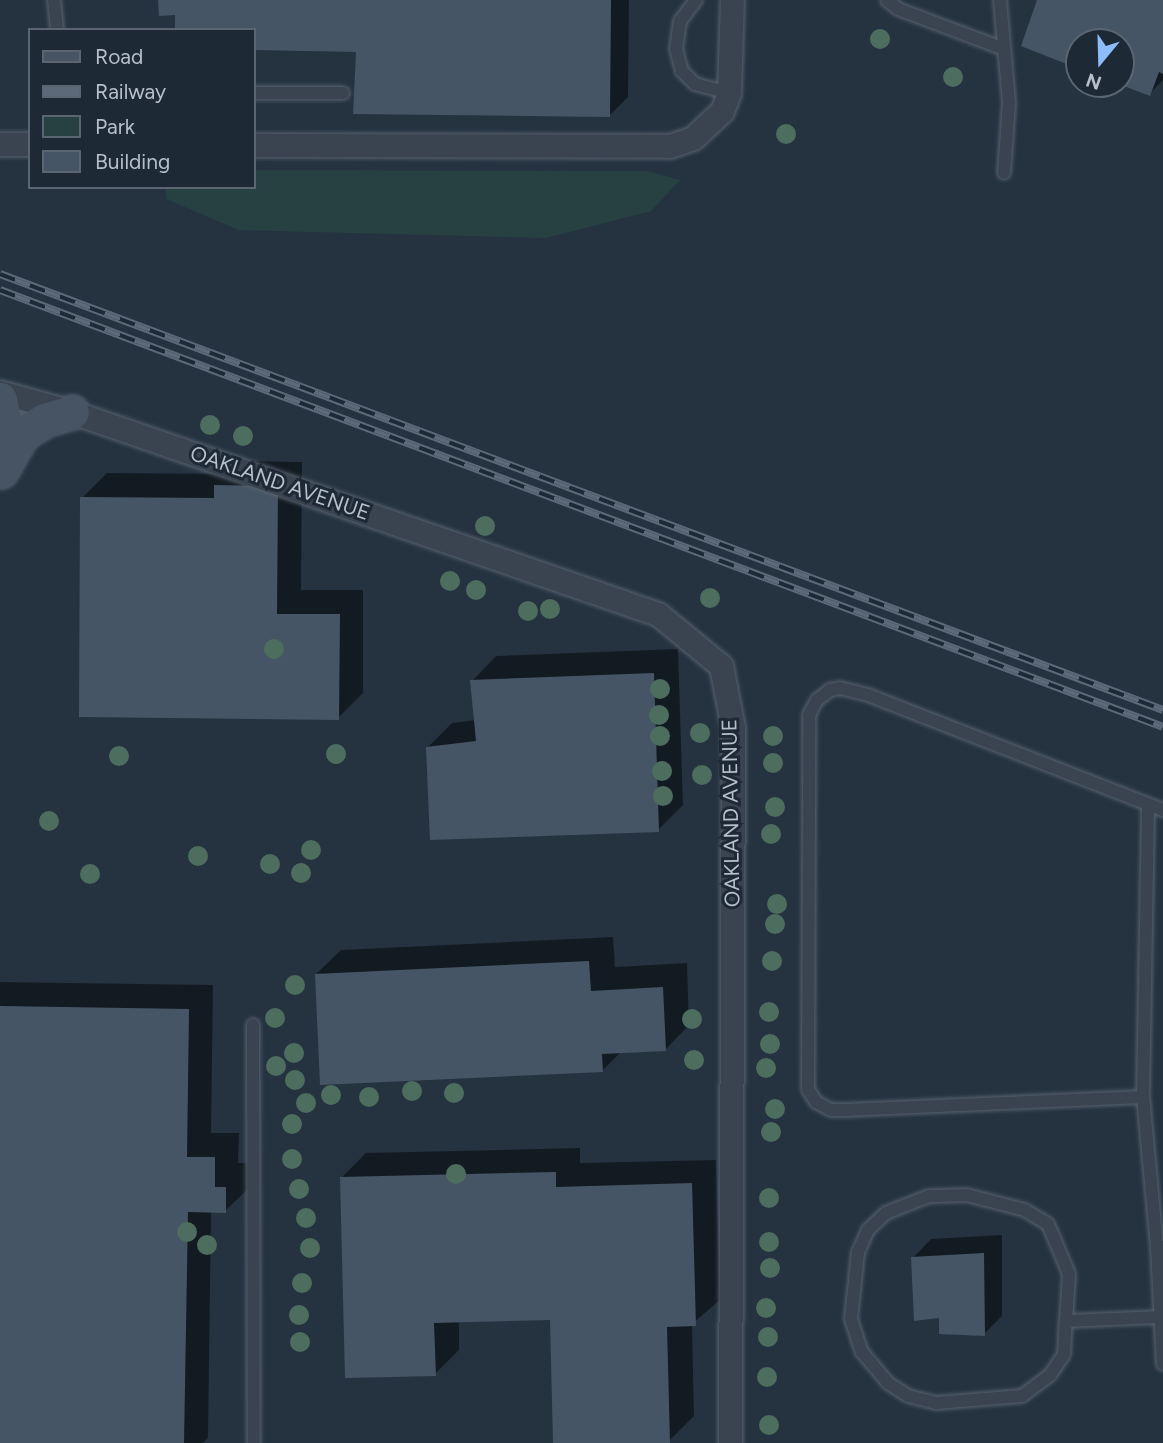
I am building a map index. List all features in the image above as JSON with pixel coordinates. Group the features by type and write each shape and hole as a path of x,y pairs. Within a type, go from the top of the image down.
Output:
{"main road":[{"path":"0,399 5,424 0,477"},
{"path":"1,471 22,434 44,420 72,412"}],"street":[{"path":"256,145 670,146 709,127 722,111 729,93 732,0"},
{"path":"0,144 28,144"},
{"name":"OAKLAND AVENUE","path":"0,392 72,412 658,614 720,666 733,727 730,1443"}],"lane":[{"path":"54,0 57,28"},
{"path":"695,0 680,21 676,49 682,71 695,84 729,93"},
{"path":"887,0 898,9 1004,49"},
{"path":"1000,0 1009,102 1004,173"},
{"path":"256,93 344,93"},
{"path":"1143,1097 851,1110 831,1110 816,1102 808,1089 809,715 817,700 830,690 839,688 868,695 1163,810"},
{"path":"1148,804 1143,1097 1160,1247 1163,1364"},
{"path":"253,1025 254,1443"},
{"path":"967,1195 1025,1210 1048,1224 1069,1274 1066,1321 1064,1354 1051,1375 1022,1396 936,1403 908,1396 888,1382 862,1352 851,1319 858,1252 868,1230 886,1213 929,1196 967,1195"},
{"path":"1066,1321 1160,1317"}],"green space":[{"path":"256,170 647,171 680,180 651,211 546,238 239,230 166,199 166,189 256,189"}],"building":[{"path":"158,0 611,0 610,117 353,114 356,52 256,50 256,28 175,28 175,15 159,16"},
{"path":"1037,0 1163,0 1163,74 1159,72 1150,96 1135,90 1135,28 1065,28 1065,63 1021,46"},
{"path":"214,485 278,486 277,614 340,614 339,720 79,717 80,497 214,498"},
{"path":"654,673 659,832 430,840 426,747 476,741 470,680"},
{"path":"589,961 591,991 663,987 666,1051 602,1054 603,1072 320,1085 315,974"},
{"path":"0,1006 189,1009 187,1157 215,1157 215,1187 226,1187 226,1213 188,1212 184,1443 0,1443"},
{"path":"556,1172 556,1187 692,1183 696,1326 667,1327 670,1443 553,1443 550,1320 434,1323 436,1376 345,1378 340,1177"},
{"path":"984,1253 985,1336 939,1334 939,1318 914,1321 911,1257"}],"railway":[{"path":"0,274 1163,710"},
{"path":"0,290 1163,727"}]}
